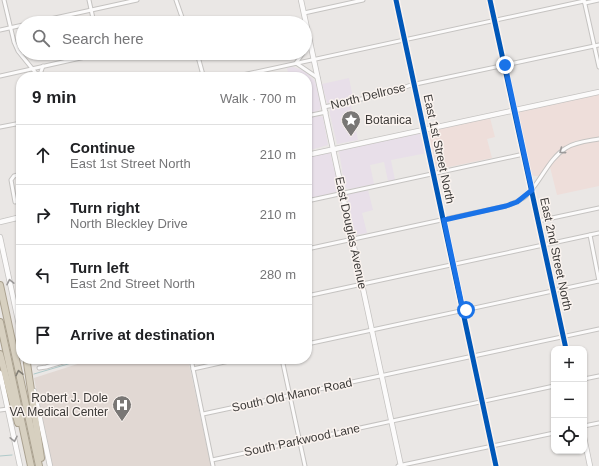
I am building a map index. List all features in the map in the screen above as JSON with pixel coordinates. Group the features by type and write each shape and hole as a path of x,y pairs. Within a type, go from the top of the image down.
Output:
{"highway":[{"path":"0,285 16,359"},
{"path":"0,322 30,466"},
{"path":"0,354 30,466"},
{"path":"17,364 39,466"},
{"path":"27,364 43,466"}],"main road":[{"name":"East Douglas Avenue","path":"301,0 305,16"},
{"name":"East 1st Street North","path":"396,0 496,466"},
{"name":"East 2nd Street North","path":"490,0 565,346"},
{"name":"East Douglas Avenue","path":"312,51 382,375 400,466"},
{"path":"312,154 599,92"},
{"path":"0,222 16,218"},
{"path":"0,238 16,311"},
{"path":"28,364 50,466"},
{"path":"0,373 20,466"},
{"path":"587,452 590,466"}],"street":[{"path":"4,0 16,46"},
{"path":"89,0 92,16"},
{"path":"64,16 137,0"},
{"path":"176,0 182,16"},
{"path":"304,13 363,0"},
{"path":"256,72 584,1 599,0"},
{"path":"584,1 599,67"},
{"path":"0,30 16,27"},
{"name":"North Dellrose","path":"324,107 389,92 411,85 599,45"},
{"path":"25,60 35,72"},
{"path":"18,72 70,60"},
{"path":"199,60 202,72"},
{"path":"296,63 309,72"},
{"path":"41,72 43,66"},
{"path":"0,76 16,72"},
{"path":"312,74 318,78"},
{"path":"312,115 326,112"},
{"path":"0,127 16,124"},
{"path":"312,248 444,220 506,206 517,202 532,190 555,156 562,150 575,144 599,139"},
{"path":"312,200 524,154"},
{"path":"15,202 11,180 16,176"},
{"path":"538,221 599,208"},
{"path":"312,295 599,233"},
{"path":"312,343 599,281 590,235"},
{"name":"South Old Manor Road","path":"203,414 599,329"},
{"path":"38,368 56,364"},
{"path":"192,364 213,466"},
{"path":"193,369 216,364"},
{"path":"283,364 305,466"},
{"path":"587,378 599,376"},
{"name":"South Parkwood Lane","path":"212,460 551,387"},
{"path":"0,410 8,409"},
{"path":"587,425 599,423"},
{"path":"400,466 551,434"}],"shaded area":[{"path":"293,67 306,72 288,72 287,68"},
{"path":"312,78 315,81 321,105 318,111 312,113"},
{"path":"349,78 353,98 327,103 322,84"},
{"path":"599,94 599,186 557,195 549,163 539,176 534,176 530,172 518,113 520,111"},
{"path":"350,102 358,140 337,144 330,109 331,107"},
{"path":"312,117 323,117 328,145 312,150"},
{"path":"490,118 495,137 487,139 492,158 435,170 427,132 430,130"},
{"path":"422,133 427,153 391,160 395,180 388,181 384,162 370,165 374,184 350,189 345,188 339,151"},
{"path":"330,153 340,191 312,198 312,156"},
{"path":"368,190 373,210 362,213 367,233 355,235 347,195"},
{"name":"Robert J. Dole VA Medical Center","path":"77,364 189,364 211,466 52,466 34,378"}],"waterway":[{"path":"34,374 68,364"},
{"path":"0,456 12,455"}],"cycle path":[{"path":"396,0 496,466"},
{"path":"490,0 565,346"}],"place":[{"name":"Botanica","path":"351,137"},
{"name":"Robert J. Dole VA Medical Center","path":"122,422"}],"route":[{"path":"466,310 463,310 444,220 506,206 517,202 532,190 505,65"}]}
